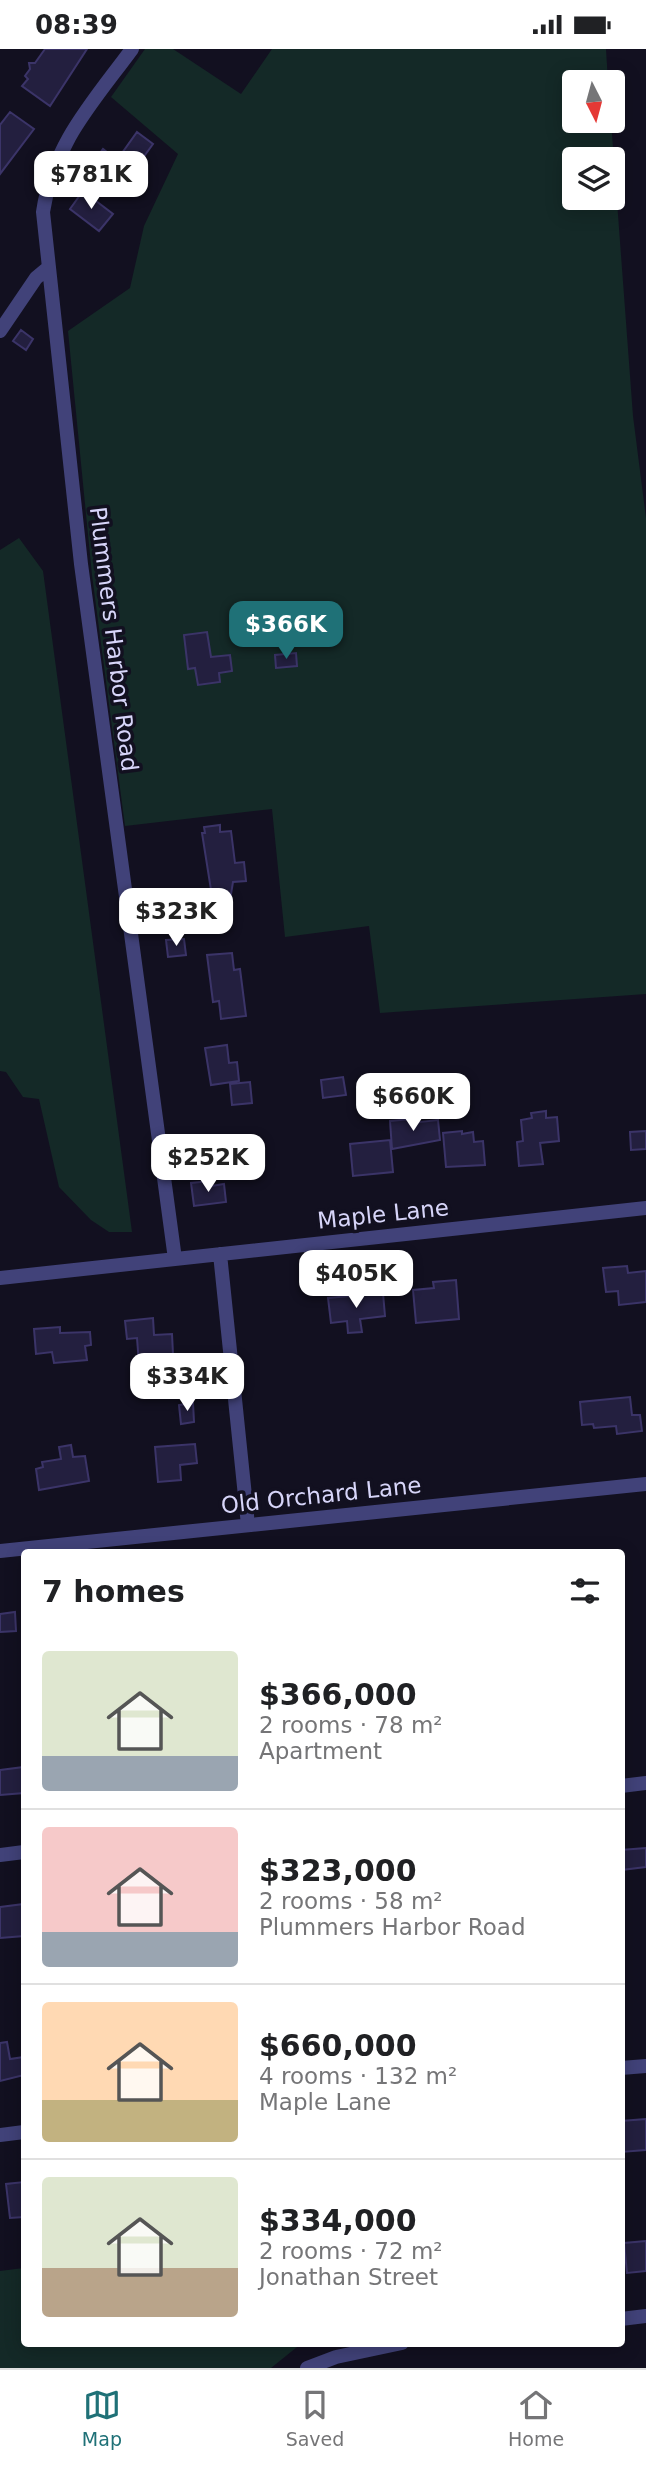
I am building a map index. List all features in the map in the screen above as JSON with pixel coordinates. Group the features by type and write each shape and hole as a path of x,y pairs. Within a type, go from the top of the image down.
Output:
{"street":[{"name":"Plummers Harbor Road","path":"132,49 73,128 51,171 43,212 81,563 175,1259"},
{"path":"0,331 36,278 48,268"},
{"name":"Maple Lane","path":"0,1278 646,1208"},
{"path":"220,1254 248,1525"},
{"name":"Old Orchard Lane","path":"0,1551 646,1484"},
{"path":"625,1786 646,1783"},
{"path":"0,1855 21,1852"},
{"path":"625,2069 646,2066"},
{"path":"0,2135 21,2132"},
{"path":"625,2319 646,2316"},
{"path":"307,2368 335,2350 364,2347"}],"green space":[{"path":"145,49 173,49 241,94 272,49 606,49 607,70 562,70 562,133 612,133 613,147 562,147 562,210 618,210 633,416 646,518 646,994 380,1013 369,926 285,937 272,809 125,826 92,575 68,331 130,288 144,226 178,154 111,97"},
{"path":"19,538 43,571 132,1232 109,1232 91,1220 59,1187 39,1099 23,1097 6,1072 0,1071 0,550"},
{"path":"21,2268 21,2347 297,2347 271,2368 0,2368 0,2271"}],"building":[{"path":"45,49 87,49 50,106 22,86 28,79 25,76 30,69 29,63 35,63"},
{"path":"10,112 34,129 0,174 0,125"},
{"path":"137,132 153,144 126,181 111,169 106,174 92,164 103,149 117,160"},
{"path":"83,191 113,214 99,231 70,209"},
{"path":"21,330 33,339 26,350 13,341"},
{"path":"207,632 211,657 230,655 232,671 219,673 220,682 198,685 195,668 188,669 184,635"},
{"path":"296,653 297,666 276,668 275,655"},
{"path":"220,825 220,832 231,831 235,863 244,862 246,881 233,882 228,912 214,909 202,833 205,833 204,827"},
{"path":"184,939 186,955 168,957 166,940"},
{"path":"232,953 234,970 240,969 246,1016 221,1019 219,1001 213,1002 207,955"},
{"path":"227,1045 229,1063 237,1062 239,1081 211,1085 205,1048"},
{"path":"343,1077 346,1095 323,1098 321,1080"},
{"path":"250,1082 252,1103 232,1105 230,1084"},
{"path":"546,1111 546,1118 557,1117 559,1141 540,1143 543,1164 519,1166 517,1142 523,1141 521,1120 532,1118 531,1113"},
{"path":"411,1119 411,1123 438,1120 440,1140 392,1149 390,1121"},
{"path":"462,1131 462,1134 473,1132 474,1142 483,1141 485,1165 446,1167 443,1133"},
{"path":"646,1131 646,1149 631,1150 630,1132"},
{"path":"390,1140 393,1172 353,1176 350,1144"},
{"path":"210,1181 211,1186 224,1184 226,1202 194,1206 191,1183"},
{"path":"627,1266 628,1273 646,1271 646,1302 619,1305 618,1291 606,1292 603,1268"},
{"path":"456,1280 459,1319 416,1323 413,1290 434,1288 433,1282"},
{"path":"383,1293 385,1316 360,1319 362,1332 348,1333 347,1321 331,1323 328,1298"},
{"path":"153,1318 154,1335 172,1334 173,1354 156,1356 157,1363 139,1364 137,1338 127,1339 125,1321"},
{"path":"60,1327 60,1333 90,1332 91,1345 85,1346 87,1360 54,1363 52,1352 36,1354 34,1329"},
{"path":"630,1397 632,1415 640,1415 642,1431 617,1434 616,1426 594,1428 593,1424 582,1425 580,1402"},
{"path":"193,1403 194,1422 181,1424 179,1405"},
{"path":"195,1444 197,1463 180,1465 181,1480 158,1482 155,1447"},
{"path":"71,1445 73,1457 85,1456 89,1481 39,1490 36,1469 43,1467 42,1462 61,1459 59,1447"},
{"path":"15,1612 16,1631 0,1632 0,1614"},
{"path":"21,1767 21,1793 0,1795 0,1770"},
{"path":"646,1848 646,1867 625,1870 625,1850"},
{"path":"21,1904 21,1936 0,1938 0,1907"},
{"path":"7,2042 10,2059 21,2057 21,2076 0,2081 0,2043"},
{"path":"646,2119 646,2150 625,2152 625,2121"},
{"path":"21,2182 21,2217 10,2218 6,2184"},
{"path":"646,2241 646,2271 627,2273 625,2243"}]}
